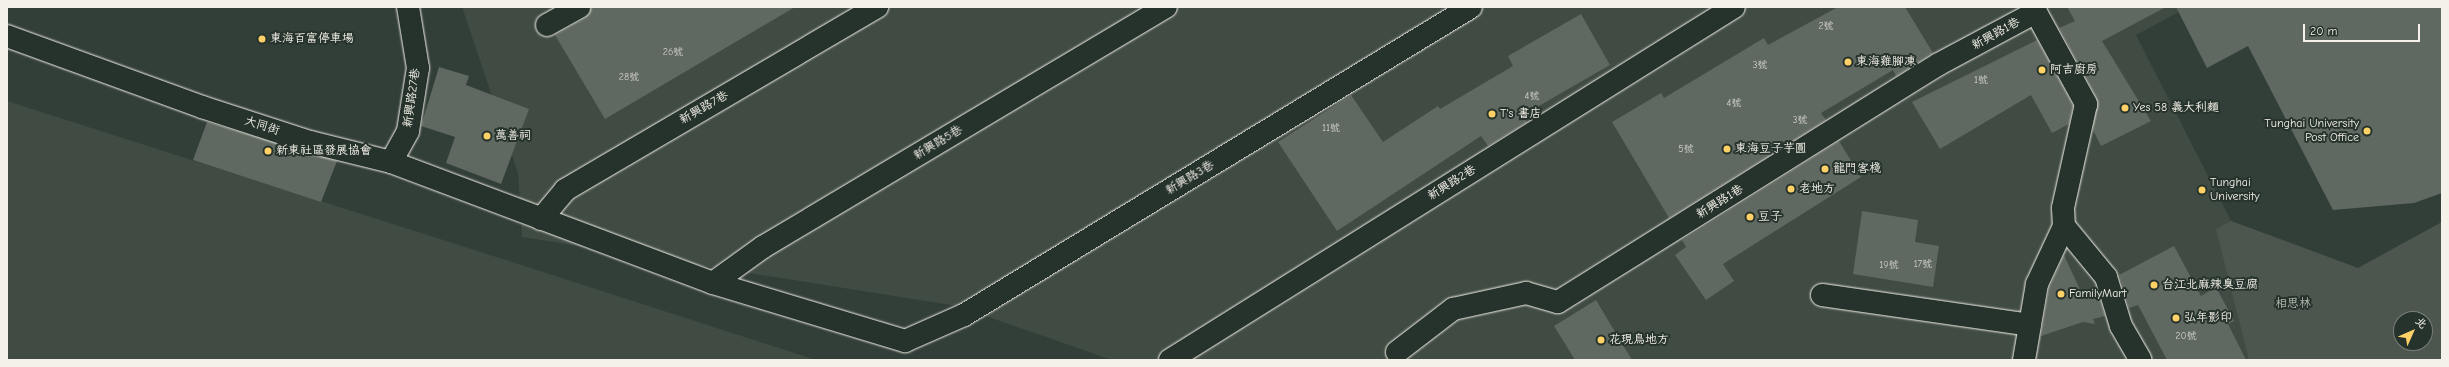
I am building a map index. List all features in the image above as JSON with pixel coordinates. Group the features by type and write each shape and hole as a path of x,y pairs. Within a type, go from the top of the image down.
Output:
{"street":[{"name":"新興路27巷","path":"391,162 408,131 418,68 408,7"},
{"path":"547,25 579,7"},
{"name":"新興路7巷","path":"541,219 565,190 877,7"},
{"name":"新興路5巷","path":"713,283 763,247 1166,7"},
{"name":"新興路3巷","path":"905,341 964,315 1471,7"},
{"name":"新興路2巷","path":"1170,360 1734,7"},
{"path":"2024,360 2037,284 2064,226 2064,208 2086,104 2035,9"},
{"name":"新興路1巷","path":"1397,352 1453,309 1526,292 1558,302 1939,64 2035,9"},
{"name":"大同街","path":"7,36 267,128 391,162 713,283 905,341"},
{"path":"2064,226 2106,277 2121,326 2141,360"},
{"path":"1822,295 2030,325"}],"shaded area":[{"path":"462,7 2188,7 2136,35 2231,221 2358,268 2442,222 2442,360 1112,360 957,306 522,237 518,173"},
{"path":"7,101 512,262 816,360 7,360"}],"green space":[{"name":"相思林","path":"2231,221 2358,268 2442,222 2442,360 2249,360 2216,229"}],"building":[{"path":"591,7 795,7 605,119 555,35 585,18"},
{"path":"1838,7 1905,7 1933,53 1896,76 1893,70 1821,113 1826,120 1669,218 1612,122 1661,93 1664,98 1764,38 1768,45"},
{"path":"2067,7 2166,7 2102,41 2151,121 2101,146 2093,130 2097,98 2059,28 2075,21"},
{"name":"Tunghai University Post Office","path":"2176,7 2442,7 2442,193 2414,203 2333,210 2248,46 2207,68"},
{"path":"1581,14 1610,65 1523,115 1527,122 1488,146 1481,136 1337,231 1278,142 1351,95 1383,142 1438,106 1440,109 1513,66 1508,56"},
{"path":"2037,40 2073,106 2069,124 2052,133 2031,95 1940,149 1912,102"},
{"name":"萬善祠","path":"439,67 469,76 466,85 529,109 501,184 446,163 455,137 421,126"},
{"name":"新東社區發展協會","path":"207,122 337,161 321,202 193,160"},
{"path":"1839,141 1861,177 1723,264 1734,281 1706,300 1675,255 1686,247 1682,240"},
{"path":"1862,211 1918,220 1915,242 1939,246 1933,287 1853,274"},
{"path":"2174,246 2201,296 2216,287 2234,321 2228,324 2246,360 2167,360 2138,305 2129,308 2119,275"},
{"path":"2064,255 2082,294 2096,287 2105,316 2093,319 2095,324 2083,322 2041,336 2049,288"},
{"path":"1596,300 1632,360 1575,360 1554,326"}],"place":[{"name":"東海百富停車場","path":"262,39"},
{"name":"東海雞腳凍","path":"1848,62"},
{"name":"阿吉廚房","path":"2042,70"},
{"name":"Yes 58 義大利麵","path":"2125,108"},
{"name":"T's 書店","path":"1492,114"},
{"name":"Tunghai University Post Office","path":"2367,131"},
{"name":"萬善祠","path":"487,136"},
{"name":"東海豆子芋圓","path":"1727,149"},
{"name":"新東社區發展協會","path":"268,151"},
{"name":"龍門客棧","path":"1825,169"},
{"name":"老地方","path":"1791,189"},
{"name":"Tunghai University","path":"2202,190"},
{"name":"豆子","path":"1750,217"},
{"name":"台江北麻辣臭豆腐","path":"2154,285"},
{"name":"FamilyMart","path":"2061,294"},
{"name":"弘年影印","path":"2176,318"},
{"name":"花現鳥地方","path":"1601,340"}]}
